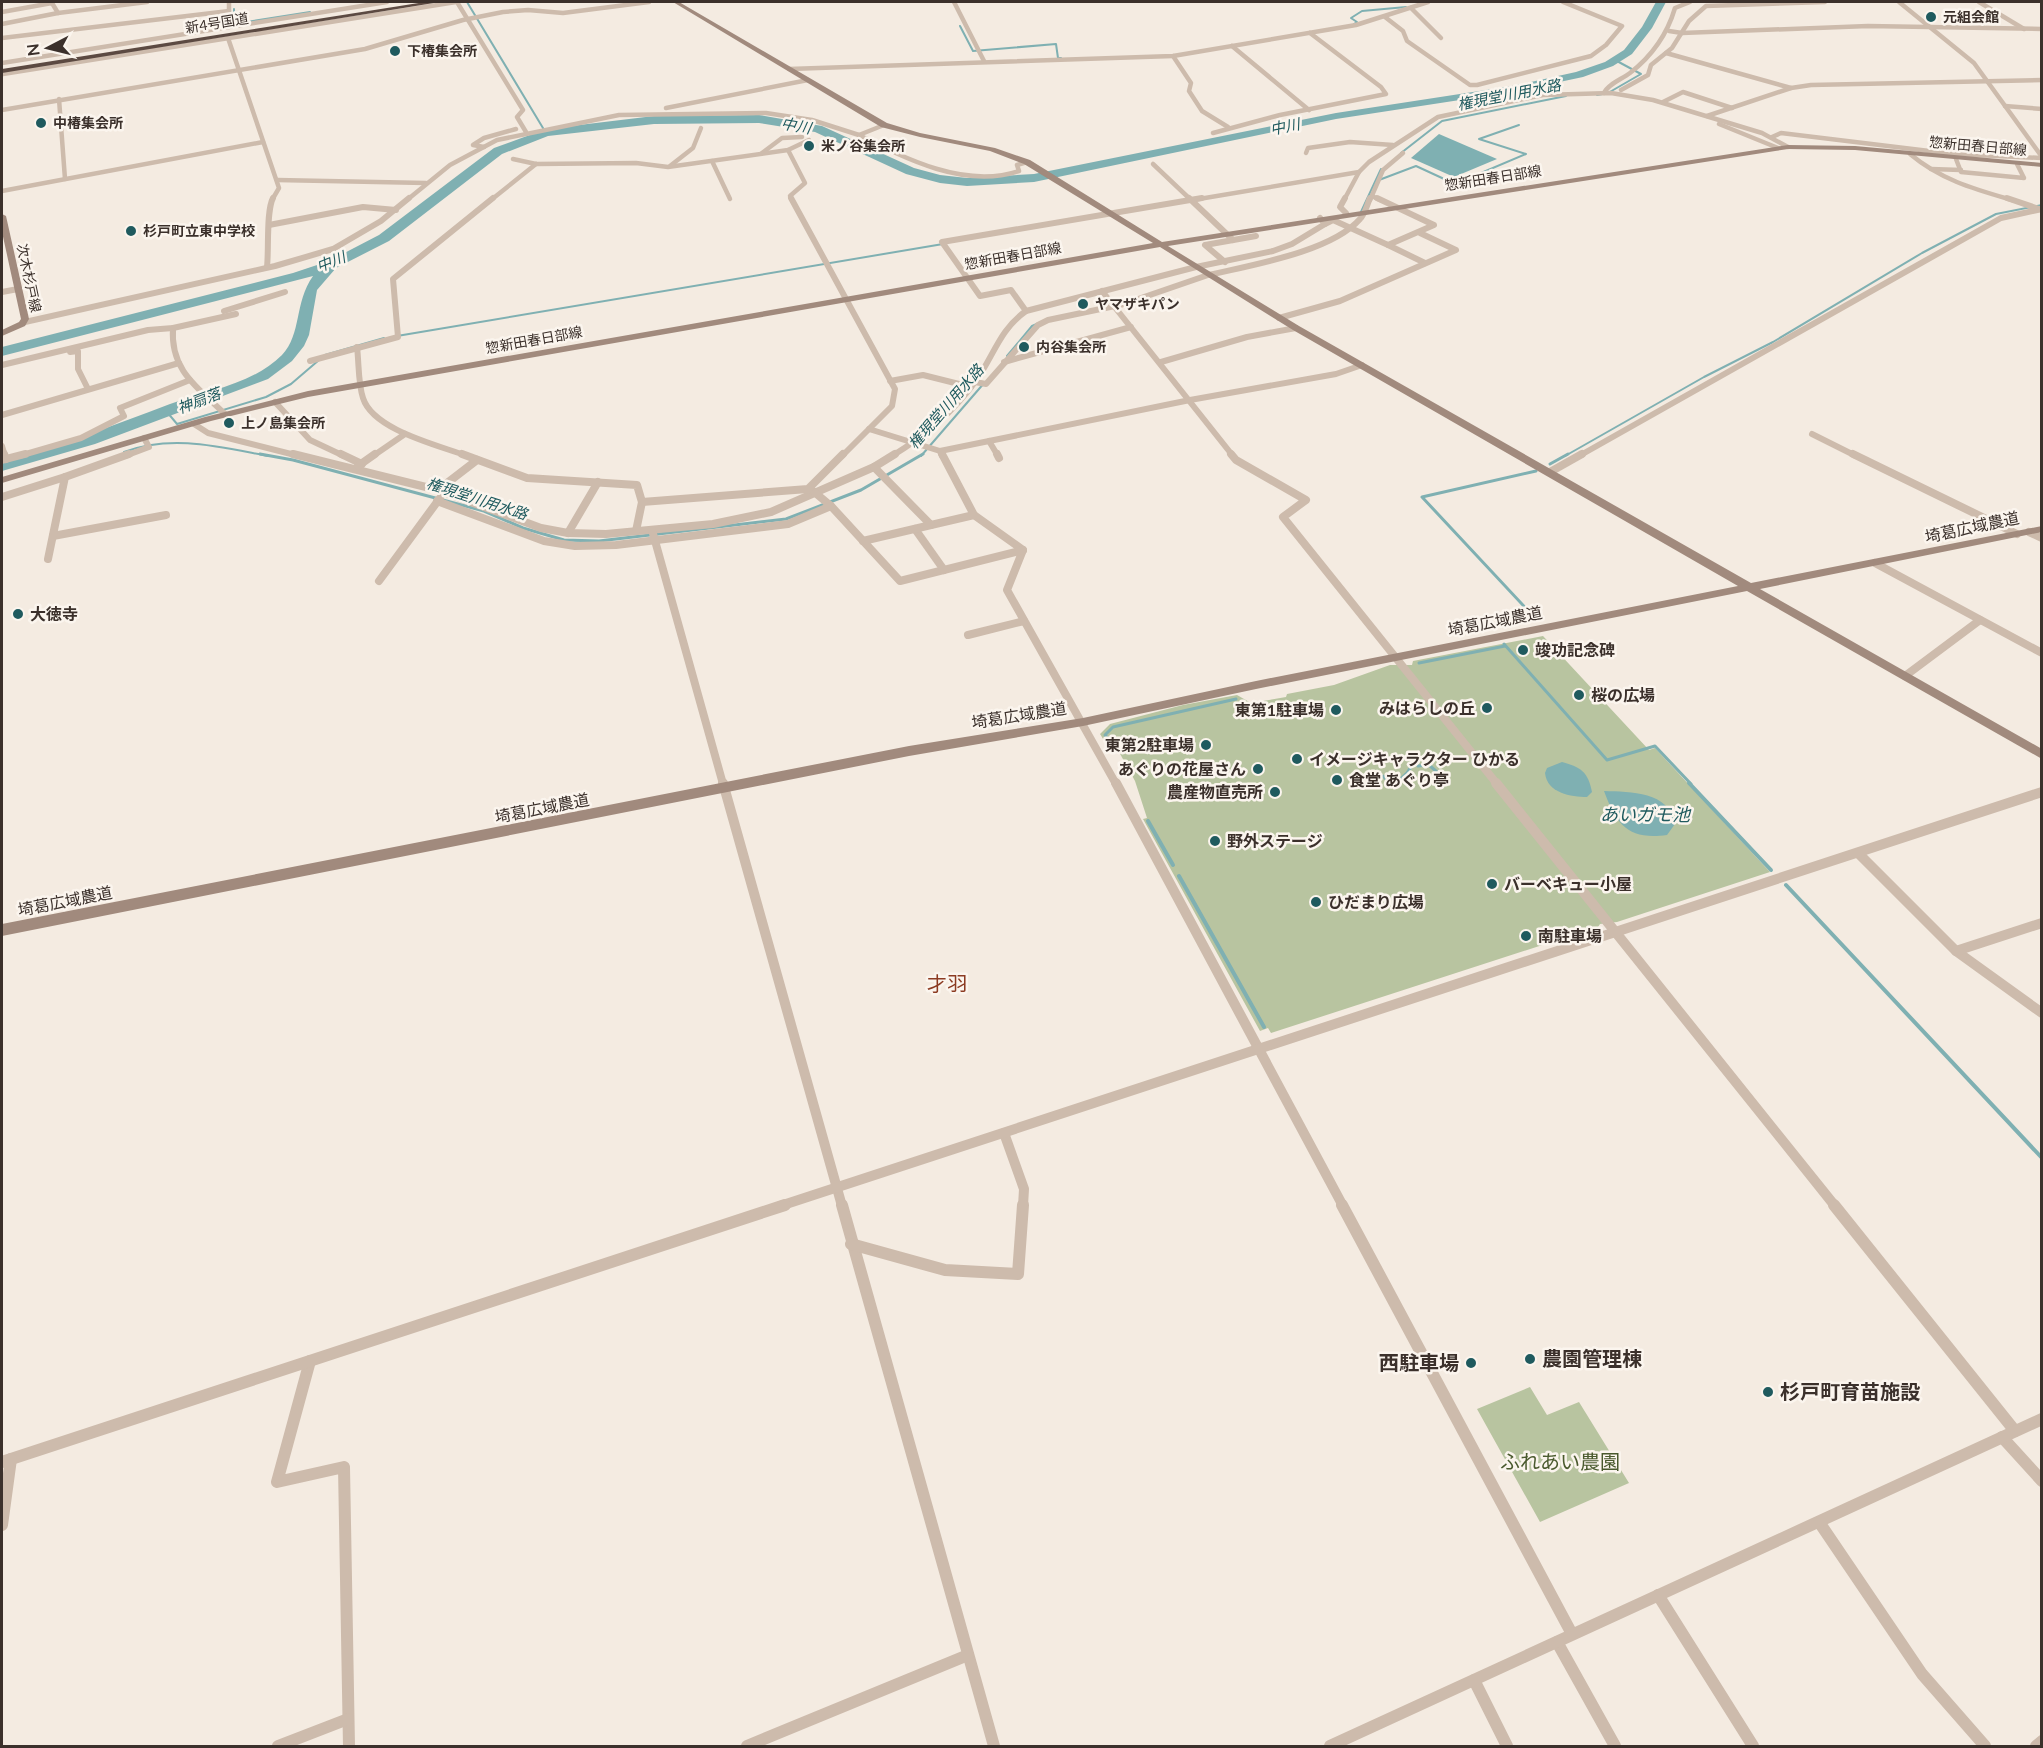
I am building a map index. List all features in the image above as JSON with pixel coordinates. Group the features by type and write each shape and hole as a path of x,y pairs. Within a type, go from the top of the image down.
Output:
{"highway":[{"name":"新4号国道","path":"2,69 36,59 406,2"},
{"name":"新4号国道","path":"2,69 57,64 436,2"}],"street":[{"path":"2,12 48,2 52,3 58,13"},
{"path":"2,24 58,13 147,2"},
{"path":"229,2 229,27"},
{"path":"36,59 387,2"},
{"path":"57,64 457,2 523,110 517,117 524,130"},
{"path":"2,110 386,45 417,33 522,10 561,13 649,2"},
{"path":"676,2 884,125 904,133 1008,154 1028,163 1296,328 2042,755"},
{"path":"954,2 984,61"},
{"path":"789,69 1173,56 1310,33 1385,16 1427,2"},
{"path":"1385,16 1402,31 1407,41 1470,85 1477,85 1591,56 1606,45 1622,26 1563,2"},
{"path":"1604,93 1606,88 1639,68 1668,32 1675,8 1690,2"},
{"path":"1621,90 1648,75 1651,64 1666,53 1689,21 1706,6 1825,2"},
{"path":"1899,2 1974,63 2042,158"},
{"path":"1979,2 2024,29"},
{"path":"1411,8 1441,38"},
{"path":"2,38 229,11"},
{"path":"35,23 37,17"},
{"path":"1668,32 1866,27 2042,29"},
{"path":"2,33 33,29"},
{"path":"1213,133 1386,94 1381,87 1310,33"},
{"path":"228,38 279,188 269,205 267,267"},
{"path":"1232,46 1309,110"},
{"path":"1666,53 1791,88"},
{"path":"1173,56 1191,83 1189,91 1202,111 1228,127"},
{"path":"484,147 473,145 484,138 524,130 808,80"},
{"path":"1707,116 1791,88 1826,84 2042,80"},
{"path":"1663,102 1683,92 1732,108"},
{"path":"1346,213 1340,207 1358,174 1393,145 1438,117 1543,95 1604,93 1663,102 1772,137 1788,147"},
{"path":"59,99 65,179"},
{"path":"2005,106 2042,109"},
{"path":"619,115 766,113 812,120 859,135 904,159 968,176 1013,173 1019,171 1017,165 1028,163"},
{"path":"1707,116 1728,130 1778,148"},
{"path":"859,135 884,125"},
{"path":"668,167 693,148 701,128"},
{"path":"24,322 267,267 333,249 364,232 396,210 450,165 524,130"},
{"path":"1772,137 1781,133 1973,156 2042,158"},
{"path":"762,153 782,138 802,137"},
{"path":"513,159 536,164 636,163 668,167 788,150 809,140"},
{"path":"2,191 263,142"},
{"path":"1306,153 1308,148 1321,144 1375,142 1393,145"},
{"name":"惣新田春日部線","path":"2,480 225,414 360,384 1159,245 1230,237 1322,221 1346,213 1788,147 1855,148 1982,162 2042,165"},
{"path":"788,150 805,183 789,196 895,389 892,406 808,489"},
{"path":"437,501 544,541 576,546 740,520 771,512 874,467 914,442 973,385 1010,322 1029,310 1102,291 1205,273 1304,251 1333,239 1363,211 1383,170 1403,153"},
{"path":"1910,154 1930,169 1976,192 2041,209"},
{"path":"1956,159 1961,170"},
{"path":"712,161 730,199"},
{"path":"1982,162 1995,177"},
{"path":"310,361 398,337 393,279 536,164"},
{"path":"1154,164 1196,201 1230,237"},
{"path":"1930,169 1961,170 1995,177 2025,178 2018,164"},
{"path":"1046,321 1029,310 1011,290 980,296 942,242 1358,174"},
{"path":"277,180 378,180 426,183"},
{"path":"1371,196 1434,225 1388,245"},
{"path":"269,225 363,207 396,210"},
{"path":"1550,472 2001,218 2041,209"},
{"name":"次木杉戸線","path":"2,216 24,322 2,333"},
{"path":"890,381 923,375 973,385 986,384 1033,328 1046,321 1115,307 1205,273 1225,262 1257,256 1292,244 1322,221 1333,220 1348,225 1425,263"},
{"path":"1279,318 1340,300 1456,250 1420,232"},
{"path":"1225,262 1205,245 1230,237 1256,236"},
{"path":"2,292 18,289"},
{"path":"1102,291 1161,362 1236,460 1306,500 1283,517 2015,1431"},
{"path":"2,365 148,330 285,292"},
{"path":"148,330 173,328 236,314"},
{"path":"990,359 1004,363 1059,349 1060,345 1131,327"},
{"path":"173,328 172,350 179,363 190,380 225,414"},
{"path":"1161,362 1247,337 1296,328"},
{"path":"357,347 360,384 369,410 392,428 527,478 637,485 642,502 636,531"},
{"path":"46,355 78,351 78,369 88,389"},
{"path":"2,415 179,363"},
{"path":"869,429 939,451 1190,400 1336,374 1362,366"},
{"path":"2,446 4,459 51,447 105,429 124,416 120,408 190,380"},
{"path":"275,402 310,440 362,464"},
{"path":"194,424 208,433 441,491 541,528 581,535 636,531 653,535 788,524 831,506"},
{"path":"354,469 405,434"},
{"path":"1812,434 2042,538"},
{"path":"2,497 149,447 144,438"},
{"path":"989,441 999,458"},
{"path":"939,451 974,515 1023,550"},
{"path":"379,581 437,501 441,491 477,460"},
{"path":"874,467 919,510 930,525"},
{"path":"48,559 65,477"},
{"path":"568,533 597,482"},
{"path":"642,502 808,489 831,506 900,581 1023,550"},
{"path":"53,536 166,515"},
{"path":"863,541 974,515"},
{"path":"915,529 944,570"},
{"name":"埼葛広域農道","path":"2,930 909,751 1083,722 1397,657 2029,532"},
{"path":"576,546 581,535"},
{"path":"653,535 994,1746"},
{"path":"1023,550 1007,590 1083,722 1572,1634"},
{"path":"1875,563 2042,653"},
{"path":"1905,676 1980,620"},
{"path":"968,634 1024,621"},
{"path":"2,1525 6,1461 2042,792"},
{"path":"1858,853 1956,951 2042,1013"},
{"path":"1956,951 2042,923"},
{"path":"851,1244 945,1270 1018,1274 1024,1189 1004,1133"},
{"path":"310,1361 277,1482 344,1467 349,1746"},
{"path":"1330,1746 2042,1419"},
{"path":"2002,1437 2042,1481"},
{"path":"1819,1522 1922,1674 1985,1746"},
{"path":"1658,1595 1753,1746"},
{"path":"1557,1642 1615,1746"},
{"path":"747,1746 968,1655"},
{"path":"1474,1680 1506,1746"},
{"path":"278,1746 348,1719"},
{"path":"2036,1746 2042,1742"}],"green space":[{"path":"1543,636 1649,750 1655,748 1770,872 1617,922 1600,924 1598,927 1271,1033 1268,1028 1260,1031 1143,819 1147,818 1135,781 1113,741 1105,742 1100,734 1110,724 1183,705 1237,695 1251,703 1286,697 1287,694 1334,685 1390,665 1412,665 1413,661"},
{"name":"ふれあい農園","path":"1530,1387 1547,1415 1579,1402 1629,1483 1540,1522 1477,1409"}],"water":[{"path":"1439,134 1497,159 1454,177 1411,158"},
{"name":"あいガモ池","path":"1562,762 1579,768 1586,775 1592,792 1587,797 1567,795 1550,785 1545,773 1547,768"},
{"name":"あいガモ池","path":"1604,791 1637,793 1657,799 1671,813 1675,824 1667,835 1634,833 1620,822"}],"waterway":[{"path":"467,2 546,133"},
{"name":"中川","path":"2,351 298,276 334,264 384,238 498,151 546,133 654,120 759,119 818,129 910,171 940,179 967,182 1034,178 1336,116 1512,89 1579,75 1609,64 1628,52 1647,28 1661,2"},
{"path":"1354,24 1357,22 1351,18 1362,11 1406,7"},
{"path":"234,9 234,24 310,12"},
{"path":"960,26 973,51 1056,44 1058,58 1061,58"},
{"name":"権現堂川用水路","path":"1597,95 1608,93 1641,74 1615,60"},
{"name":"権現堂川用水路","path":"1401,153 1442,121 1566,96"},
{"path":"1379,180 1416,166 1455,184 1526,154 1479,139 1519,125"},
{"name":"権現堂川用水路","path":"1360,214 1381,169"},
{"path":"1565,456 1704,377 1773,342 1922,253 1996,214 2042,205"},
{"path":"397,336 943,244"},
{"name":"神扇落","path":"2,466 90,440 263,376 276,368 296,346 304,324 306,301 310,290 317,279 330,267"},
{"name":"権現堂川用水路","path":"1007,356 1032,326 1039,323"},
{"path":"325,355 384,338"},
{"path":"167,412 177,424 266,397 291,384 319,360"},
{"name":"権現堂川用水路","path":"922,454 985,382"},
{"name":"権現堂川用水路","path":"124,452 142,447 178,443 214,446 268,456"},
{"name":"権現堂川用水路","path":"260,454 293,460 484,511 523,528 564,540 599,541 786,519 861,490 922,454"},
{"path":"1550,464 1568,454"},
{"path":"1508,625 1507,623 1535,618 1422,497 1536,471"},
{"path":"1504,644 1607,760 1655,746 1691,784"},
{"path":"1419,663 1505,646"},
{"path":"1109,740 1105,735 1113,727 1236,699"},
{"path":"1418,766 1429,765 1437,772"},
{"path":"1383,776 1390,783 1394,782 1402,778 1411,767"},
{"path":"1689,783 1771,870"},
{"path":"1148,821 1173,865"},
{"path":"1179,876 1264,1027"},
{"path":"1786,885 2042,1158"}],"place":[{"name":"元組会館","path":"1931,17"},
{"name":"下椿集会所","path":"395,51"},
{"name":"中椿集会所","path":"41,123"},
{"name":"米ノ谷集会所","path":"809,146"},
{"name":"杉戸町立東中学校","path":"131,231"},
{"name":"ヤマザキパン","path":"1083,304"},
{"name":"内谷集会所","path":"1024,347"},
{"name":"上ノ島集会所","path":"229,423"},
{"name":"大徳寺","path":"18,614"},
{"name":"竣功記念碑","path":"1523,650"},
{"name":"桜の広場","path":"1579,695"},
{"name":"みはらしの丘","path":"1487,708"},
{"name":"東第1駐車場","path":"1336,710"},
{"name":"東第2駐車場","path":"1206,745"},
{"name":"イメージキャラクター ひかる","path":"1297,759"},
{"name":"あぐりの花屋さん","path":"1258,769"},
{"name":"食堂 あぐり亭","path":"1337,780"},
{"name":"農産物直売所","path":"1275,792"},
{"name":"野外ステージ","path":"1215,841"},
{"name":"バーベキュー小屋","path":"1492,884"},
{"name":"ひだまり広場","path":"1316,902"},
{"name":"南駐車場","path":"1526,936"},
{"name":"農園管理棟","path":"1530,1359"},
{"name":"西駐車場","path":"1471,1363"},
{"name":"杉戸町育苗施設","path":"1768,1392"}],"district":[{"name":"才羽","path":"947,984"}]}
